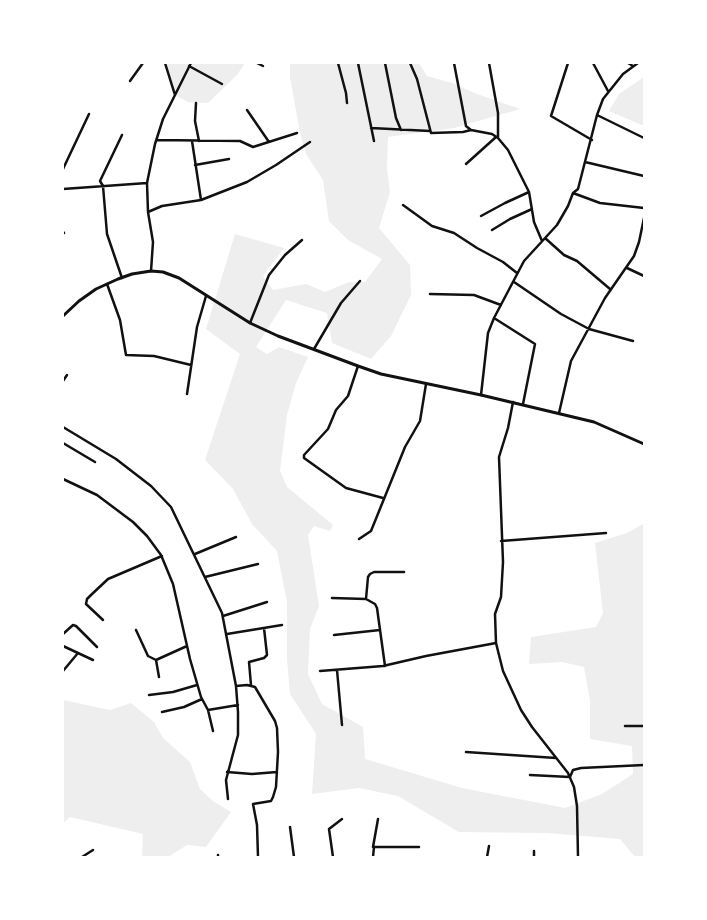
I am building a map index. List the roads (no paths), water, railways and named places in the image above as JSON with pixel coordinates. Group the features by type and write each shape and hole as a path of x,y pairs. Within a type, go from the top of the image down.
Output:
{"street":[{"path":"130,81 143,63"},
{"path":"165,63 175,96"},
{"path":"151,271 153,242 148,212 147,183 163,119 191,63"},
{"path":"257,63 262,66"},
{"path":"338,63 346,92 347,103"},
{"path":"358,63 374,141"},
{"path":"385,63 396,118 401,130"},
{"path":"410,63 416,79 430,131"},
{"path":"454,63 465,124 471,130"},
{"path":"466,164 497,137 498,113 488,63"},
{"path":"568,63 551,116 592,140"},
{"path":"593,63 608,91"},
{"path":"628,63 633,66"},
{"path":"481,395 488,333 494,318 514,282 517,273 532,250 545,238 564,214 573,193 578,189 581,173 592,140 597,115 608,91 633,66 638,63"},
{"path":"189,66 222,84"},
{"path":"196,103 195,121 199,141"},
{"path":"248,110 269,142"},
{"path":"63,169 89,114"},
{"path":"597,115 644,138"},
{"path":"371,128 430,131 433,134 471,130 490,133 497,137 508,150 529,192 536,229 542,241"},
{"path":"157,140 240,141 253,147 296,133"},
{"path":"122,135 100,181 103,186 107,234 122,278"},
{"path":"192,141 201,200"},
{"path":"148,212 162,206 201,200 247,182 276,166 310,142"},
{"path":"195,165 229,158"},
{"path":"585,162 644,176"},
{"path":"63,189 147,183"},
{"path":"480,216 505,202 529,192"},
{"path":"573,193 604,204 644,208"},
{"path":"403,205 432,226 454,233 503,262 517,273"},
{"path":"492,230 510,218 532,209"},
{"path":"559,413 571,361 610,289 627,268 639,242 644,218"},
{"path":"545,238 564,255 577,261 610,289"},
{"path":"250,323 269,275 285,255 302,240"},
{"path":"627,268 644,276"},
{"path":"63,316 79,301 107,284 122,278 151,271 172,274 250,323 278,336 314,348 380,374 523,404 594,422 644,444"},
{"path":"314,348 342,303 360,281"},
{"path":"514,282 561,314 589,329 633,341"},
{"path":"107,284 120,320 126,355 154,356 191,365"},
{"path":"430,294 474,295 501,305"},
{"path":"187,394 197,327 206,296"},
{"path":"494,318 535,344 523,404"},
{"path":"358,366 348,396 336,410 328,429 304,458 346,488 383,498"},
{"path":"63,381 67,375"},
{"path":"359,539 371,531 383,498 405,447 420,420 426,384"},
{"path":"513,402 508,428 499,457 502,576 500,600 495,614 496,643 503,671 522,710 532,727 570,777 574,787 577,806 578,857"},
{"path":"63,427 116,459 151,486 171,507 195,554 223,616 238,705 238,735 226,780 228,799"},
{"path":"63,443 95,462"},
{"path":"63,479 97,495 133,522 147,536 162,556 173,584 187,646 202,699 208,710 213,731"},
{"path":"501,541 606,533"},
{"path":"195,554 236,537"},
{"path":"103,620 86,604 87,599 91,594 108,579 162,556"},
{"path":"205,577 258,564"},
{"path":"366,599 368,577 370,574 374,572 404,572"},
{"path":"332,598 366,599 375,604 377,608 386,666"},
{"path":"223,616 267,602"},
{"path":"63,634 73,625 76,626 97,647"},
{"path":"226,634 282,626"},
{"path":"251,685 249,662 264,658 267,655 264,628"},
{"path":"136,630 148,656 156,660"},
{"path":"334,634 380,630"},
{"path":"320,671 386,666 426,656 496,643"},
{"path":"63,646 93,660"},
{"path":"156,660 187,646"},
{"path":"63,671 78,653"},
{"path":"156,660 159,677"},
{"path":"337,670 342,725"},
{"path":"150,695 173,692 198,684"},
{"path":"236,686 251,685 259,691 276,724 278,752 276,787 271,801 253,804 257,826 258,857"},
{"path":"162,712 184,707 202,699"},
{"path":"208,710 238,705"},
{"path":"625,726 644,726"},
{"path":"466,752 556,758"},
{"path":"570,777 573,770 581,768 644,765"},
{"path":"227,772 252,774 277,772"},
{"path":"530,774 570,777"},
{"path":"373,857 378,818"},
{"path":"332,857 329,828 342,819"},
{"path":"290,827 294,857"},
{"path":"373,848 380,846 419,847"},
{"path":"487,857 489,846"},
{"path":"82,857 94,850"},
{"path":"534,851 534,857"}]}
